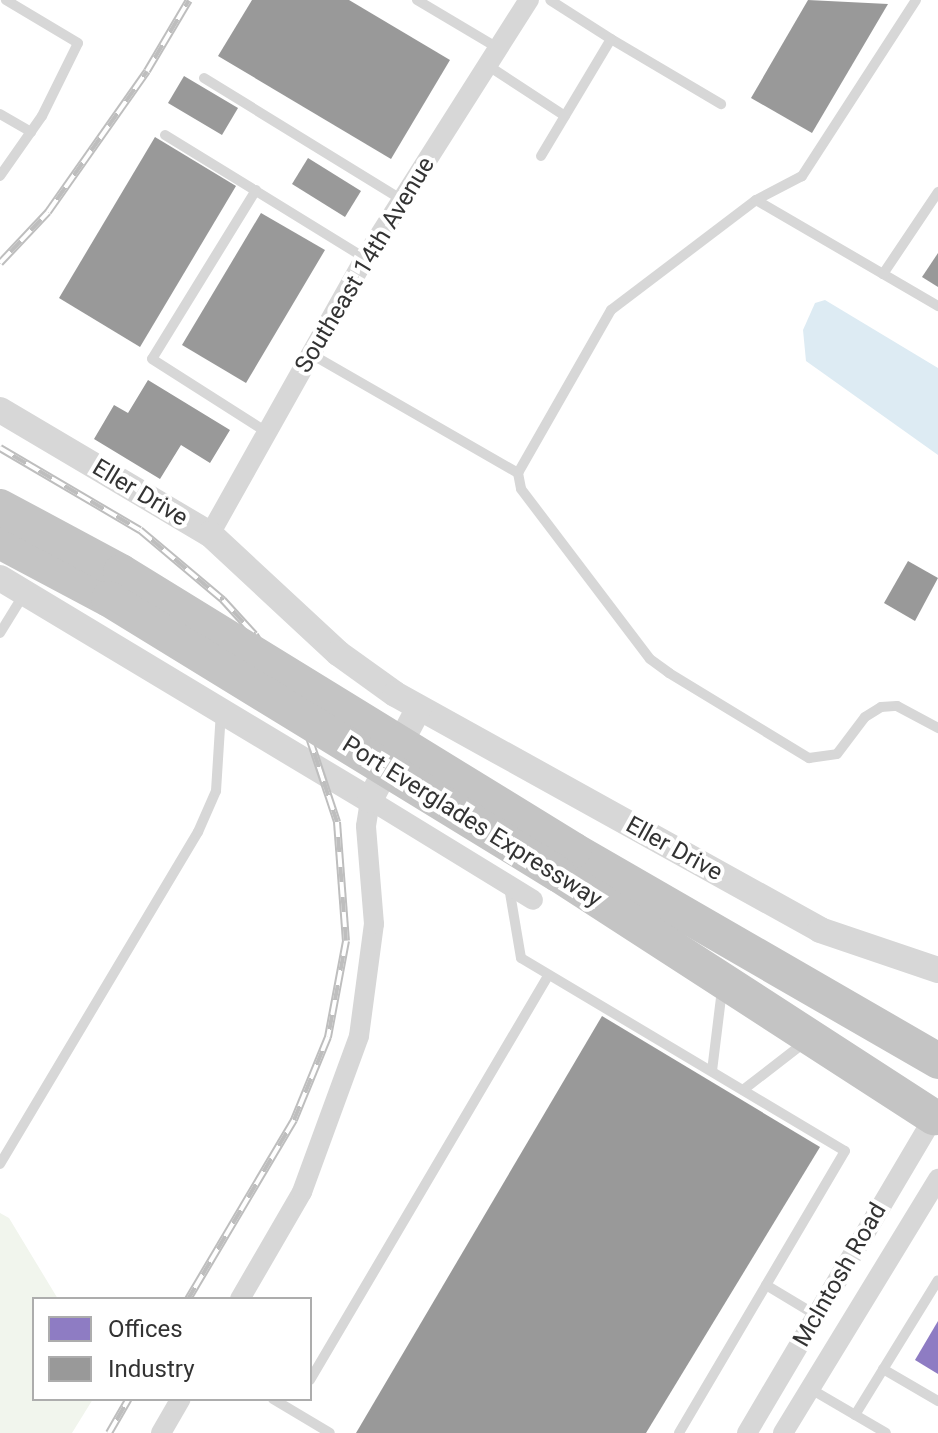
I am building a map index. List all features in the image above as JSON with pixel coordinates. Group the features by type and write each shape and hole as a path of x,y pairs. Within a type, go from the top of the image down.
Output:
{"highway":[{"name":"Port Everglades Expressway","path":"0,507 121,572 565,862 723,983 937,1117"},
{"name":"Port Everglades Expressway","path":"0,541 109,599 565,862 938,1061"}],"street":[{"name":"Southeast 14th Avenue","path":"210,534 365,258 529,0"},
{"name":"Eller Drive","path":"0,410 210,534 338,653 419,708 799,919 863,949 938,970"},
{"path":"0,578 533,900"},
{"path":"241,1297 311,1171 359,1036 374,924 366,826 370,800 419,708"},
{"name":"McIntosh Road","path":"747,1433 937,1117"},
{"name":"McIntosh Road","path":"783,1433 938,1179"},
{"path":"161,1433 180,1401"}],"lane":[{"path":"1,173 31,132 78,43 6,0"},
{"path":"417,0 565,116"},
{"path":"550,0 721,104"},
{"path":"916,0 802,176 756,200 611,310 518,473 521,489 650,659 809,758 837,754 865,717 881,707 897,706 938,728"},
{"path":"541,156 611,39"},
{"path":"204,78 401,199"},
{"path":"0,114 31,132"},
{"path":"165,135 365,258"},
{"path":"256,190 152,359 268,433"},
{"path":"883,274 938,192"},
{"path":"756,200 938,306"},
{"path":"311,354 518,473"},
{"path":"0,633 24,592"},
{"path":"0,1164 198,832 216,791 221,709"},
{"path":"508,885 521,958 845,1151 679,1433"},
{"path":"312,1377 549,975"},
{"path":"712,1071 723,983"},
{"path":"743,1090 812,1038"},
{"path":"855,1415 938,1280"},
{"path":"766,1285 816,1315"},
{"path":"883,1369 938,1401"},
{"path":"809,1388 886,1433"},
{"path":"276,1401 330,1433"},
{"path":"292,1411 298,1401"}],"shaded area":[{"path":"825,300 938,368 938,455 806,361 803,330 815,303"},
{"path":"0,1213 9,1218 57,1297 32,1297 32,1401 92,1401 72,1433 0,1433"}],"building: Offices":[{"path":"938,1321 938,1374 915,1360"}],"building: Industry":[{"path":"252,0 349,0 450,60 391,159 218,56"},
{"path":"808,0 888,4 812,133 751,98"},
{"path":"184,76 238,108 222,135 168,103"},
{"path":"155,137 236,186 140,347 59,298"},
{"path":"308,158 361,191 345,217 292,184"},
{"path":"261,213 325,250 246,383 182,345"},
{"path":"938,253 938,287 922,277"},
{"path":"148,380 230,430 210,463 181,445 160,479 94,439 114,405 128,413"},
{"path":"908,561 938,578 915,621 884,603"},
{"path":"602,1016 820,1147 646,1433 356,1433"}],"railway":[{"path":"0,263 48,212 147,71 189,0"},
{"path":"0,448 140,530 223,600 255,635 300,710 337,822 346,941 328,1037 294,1120 189,1297"},
{"path":"109,1433 128,1401"}]}
